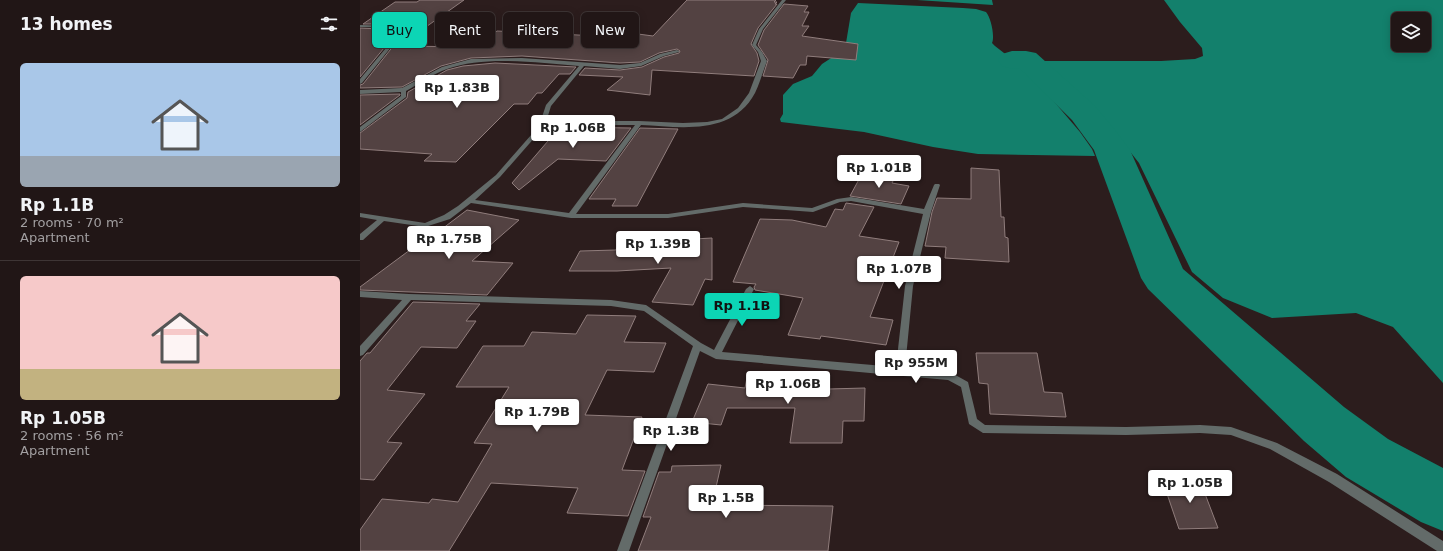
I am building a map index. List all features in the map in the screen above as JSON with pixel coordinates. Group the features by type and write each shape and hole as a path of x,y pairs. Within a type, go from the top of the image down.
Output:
{"street":[{"path":"360,215 425,225 447,217 469,201 498,176 541,127 548,123 639,123 683,125 707,124 724,120 740,109 752,93 764,61 760,52 754,45 761,29 784,0"},
{"path":"360,26 393,26 402,27 403,30 360,82"},
{"path":"360,92 404,90 444,68 471,61 522,60 620,67 641,64 662,55 677,52"},
{"path":"548,123 544,120 548,106 582,64"},
{"path":"360,130 404,96 404,90"},
{"path":"571,216 639,123"},
{"path":"900,372 909,286 927,212 937,185"},
{"path":"469,201 571,216 668,216 743,206 764,206 812,210 839,200 851,199 927,212"},
{"path":"360,238 383,218"},
{"path":"716,355 750,289"},
{"path":"360,294 409,297 611,303 646,308 698,345 716,355 950,376 965,385 972,421 983,429 1110,431 1200,429 1231,431 1273,446 1333,478 1443,548"},
{"path":"360,352 409,297"},
{"path":"623,551 698,345"}],"shaded area":[{"path":"917,0 992,0 993,5"},
{"path":"1164,0 1443,0 1443,383 1393,327 1356,313 1272,318 1223,298 1192,272 1139,163 1113,130 1036,61 1161,61 1195,59 1203,56 1202,48"},
{"path":"858,3 963,8 976,9 986,12 992,27 992,43 1018,64 1039,84 1080,132 1095,156 978,154 933,147 864,132 781,122 780,119 783,114 783,95 793,84 812,76 822,64 845,49 851,13"}],"building":[{"path":"420,0 464,0 447,12 435,12 435,21 427,26 427,12 380,12 395,2 417,2"},
{"path":"687,0 776,0 774,2 777,2 758,28 751,44 757,53 759,61 754,76 652,70 650,95 607,90 623,77 579,75 585,68 620,70 642,67 664,57 679,53 680,51 677,49 659,53 640,62 620,63 522,56 471,58 441,66 402,87 360,88 360,85 363,84 392,48 427,48 427,46 435,46 435,48 495,48 495,33 497,31 503,31 503,48 573,48 573,35 581,35 581,48 639,48 639,34 653,36"},
{"path":"784,4 808,6 804,12 809,12 802,26 809,26 802,36 858,44 856,60 807,56 806,65 800,65 793,78 763,76 768,60 758,45 764,30"},
{"path":"372,18 372,24 363,24"},
{"path":"360,28 372,29 372,48 384,48 360,77"},
{"path":"495,63 576,67 570,74 559,74 542,93 537,93 528,104 514,104 456,162 424,161 432,154 360,149 360,133 407,98 408,92 447,70 463,66"},
{"path":"360,95 400,95 360,125"},
{"path":"560,127 631,128 606,161 558,159 519,190 512,183"},
{"path":"640,128 678,129 637,206 612,206 616,199 589,199"},
{"path":"971,168 999,170 1001,217 1004,217 1005,237 1008,238 1009,262 945,258 946,247 925,246 932,212 937,198 971,199"},
{"path":"863,172 895,177 892,183 909,186 901,204 850,196"},
{"path":"846,203 874,207 859,236 899,242 870,317 893,320 886,345 821,336 820,339 788,335 803,298 755,290 754,287 756,284 733,282 760,219 792,220 826,227 835,209 843,210"},
{"path":"467,210 519,220 472,261 513,263 487,295 360,290 360,287 422,241 426,241"},
{"path":"712,238 712,280 705,279 693,305 652,302 671,268 617,271 569,271 580,251 616,250 619,243"},
{"path":"413,302 480,304 466,321 476,321 457,348 421,347 387,390 425,394 387,442 402,443 374,480 360,479 360,361 367,353 370,353"},
{"path":"587,315 636,316 624,342 666,343 654,372 607,370 585,415 642,417 622,470 645,471 628,516 567,513 578,488 491,483 449,551 360,551 360,530 382,499 429,503 432,499 458,502 492,444 474,443 509,387 456,387 483,346 524,346 532,332 576,334"},
{"path":"976,353 1037,353 1044,392 1062,393 1066,417 990,414 988,384 979,383"},
{"path":"748,372 795,373 792,390 865,388 864,421 843,421 842,443 790,443 795,408 727,408 721,425 692,422 708,384 745,388"},
{"path":"721,465 712,505 833,506 828,551 638,551 651,517 643,517 659,472 671,472 672,466"},
{"path":"1199,478 1218,528 1179,529 1162,479"}],"waterway":[{"path":"1012,60 1026,59 1083,113 1103,137 1112,150 1164,278 1324,424 1367,458 1443,501"}]}
